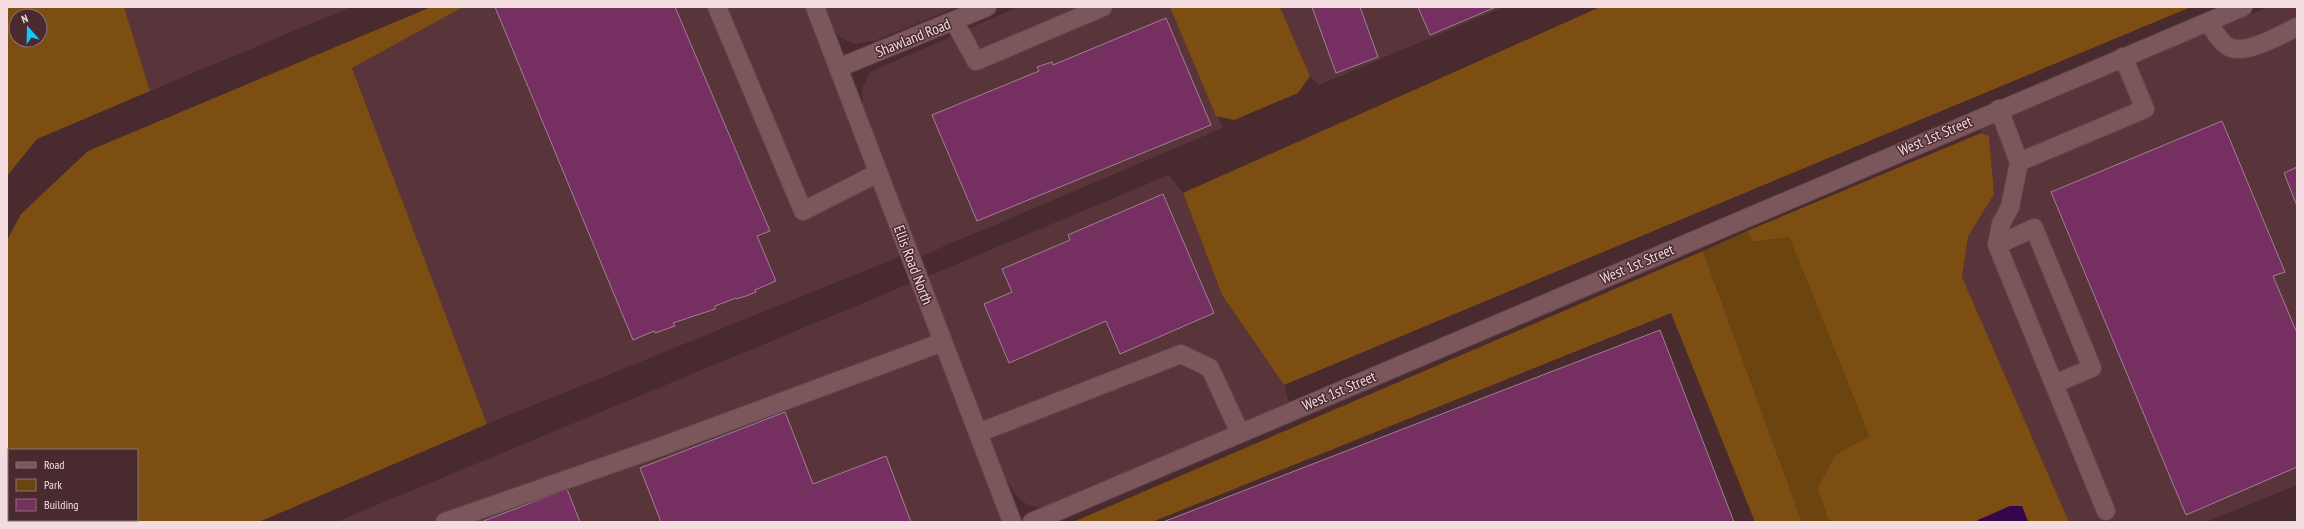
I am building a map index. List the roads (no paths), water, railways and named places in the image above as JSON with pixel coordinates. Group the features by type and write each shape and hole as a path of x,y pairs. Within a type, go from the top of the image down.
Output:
{"street":[{"path":"716,7 803,211 878,173"},
{"name":"Ellis Road North","path":"815,7 1012,522"},
{"name":"Shawland Road","path":"838,68 987,7"},
{"path":"954,20 976,61 1084,11 1104,7"},
{"name":"West 1st Street","path":"1032,522 1999,109 2243,7"},
{"path":"2208,22 2226,46 2237,51 2248,48 2297,27"},
{"path":"2019,162 2145,109 2123,57"},
{"path":"1999,109 2019,162 2010,207 2001,224 1997,245 2106,511"},
{"path":"1997,245 2034,228 2092,368 2054,384"},
{"path":"445,522 660,447 943,342"},
{"path":"978,433 1181,354 1210,368 1240,433"}]}
